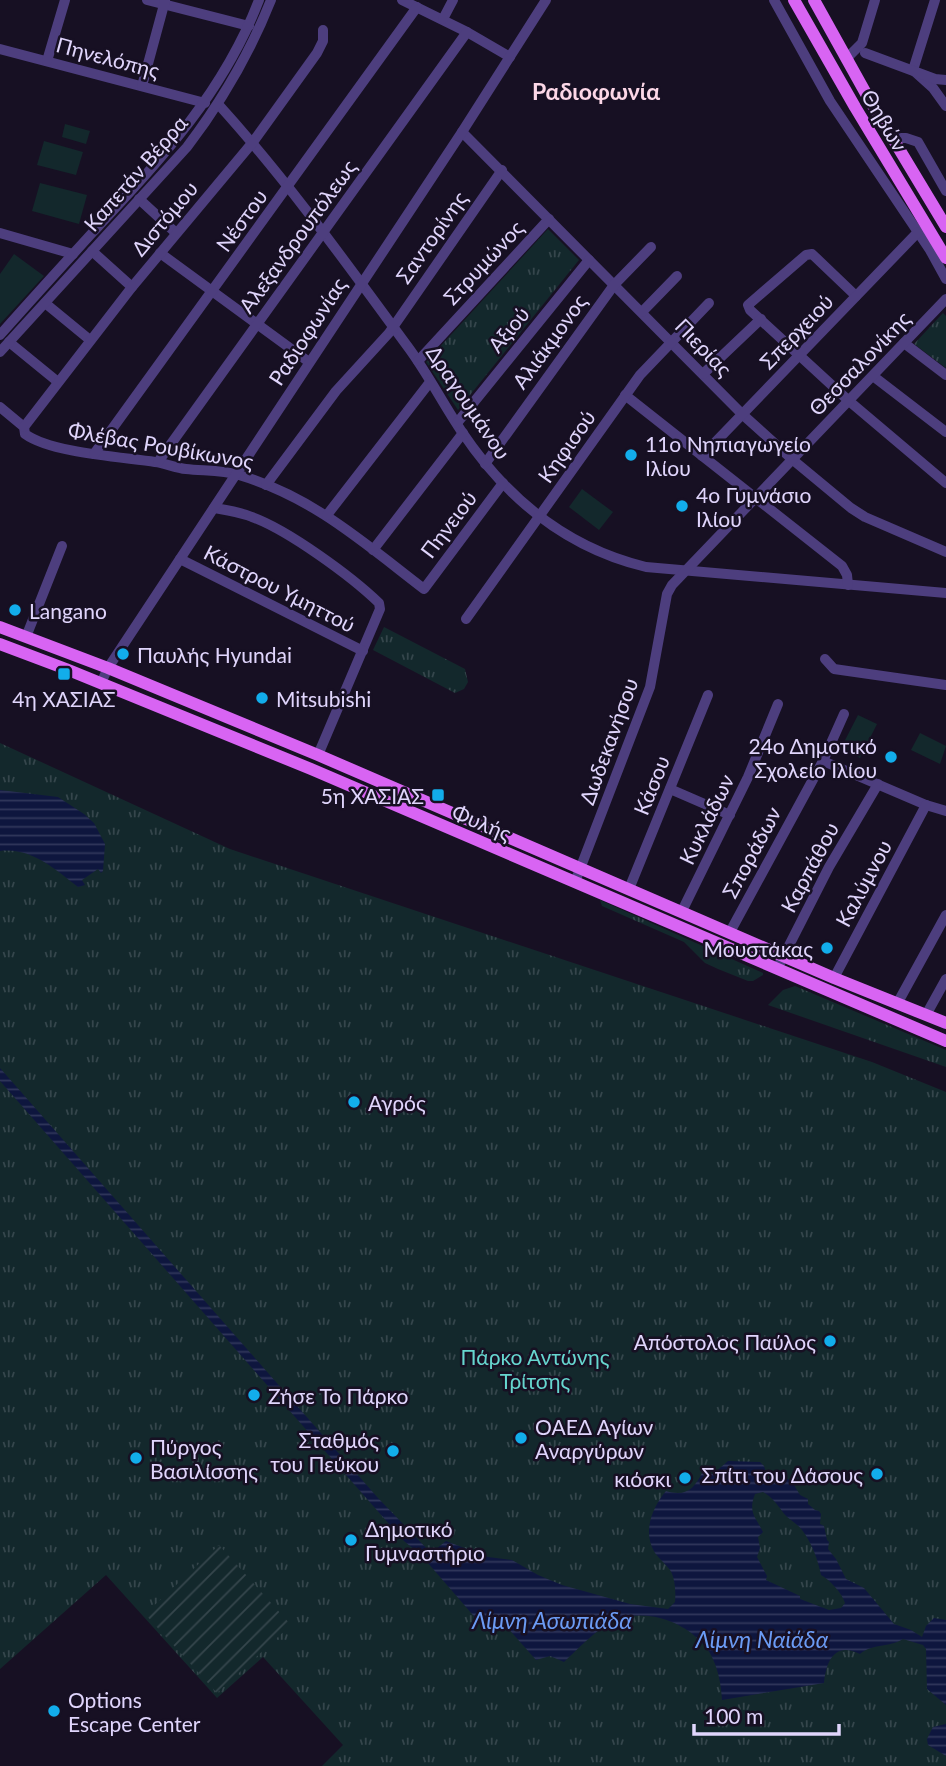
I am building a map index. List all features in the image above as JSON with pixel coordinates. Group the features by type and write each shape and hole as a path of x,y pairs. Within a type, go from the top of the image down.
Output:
{"main road":[{"name":"Θηβών","path":"794,0 946,258"},
{"name":"Θηβών","path":"814,0 946,227"},
{"name":"Φυλής","path":"0,627 108,668 317,755 834,978 946,1023"},
{"name":"Φυλής","path":"0,644 311,769 946,1041"}],"street":[{"path":"47,61 65,0"},
{"path":"147,0 249,26"},
{"name":"Καπετάν Βέρρα","path":"0,352 4,338 74,254 176,142 205,103 249,26 258,0"},
{"name":"Καπετάν Βέρρα","path":"4,338 45,303 187,147 218,104 250,48 271,0"},
{"path":"402,0 443,19 510,57"},
{"path":"443,19 453,0"},
{"name":"Ραδιοφωνίας","path":"101,683 108,668 462,132 546,0"},
{"path":"774,0 830,101 918,232 946,279"},
{"path":"847,58 862,43 875,0"},
{"path":"913,70 935,0"},
{"path":"142,86 165,3"},
{"name":"Νέστου","path":"94,454 417,7"},
{"name":"Διστόμου","path":"24,427 132,287 253,142 317,53 323,41 323,30"},
{"name":"Αλεξανδρουπόλεως","path":"158,462 467,32"},
{"name":"Πηνελόπης","path":"0,49 205,103"},
{"path":"865,53 935,79 946,80"},
{"path":"913,70 933,88 946,106"},
{"name":"Δραγουμάνου","path":"218,104 253,142 361,283 418,361 485,464 540,517 579,544 646,567 682,572 946,593"},
{"name":"Πιερίας","path":"462,132 742,414 793,460 864,517 946,552"},
{"path":"892,138 906,138 918,142 946,191"},
{"name":"Σαντορίνης","path":"266,485 336,391 393,327 502,170"},
{"path":"139,199 176,233"},
{"name":"Στρυμώνος","path":"418,361 549,219"},
{"name":"Σπερχειού","path":"702,456 918,232"},
{"path":"0,233 74,254"},
{"name":"Αλιάκμονος","path":"485,464 614,285 651,247"},
{"path":"92,251 132,287"},
{"path":"160,253 309,362"},
{"path":"856,296 812,254 806,255 748,305 750,310 849,401 945,479"},
{"name":"Αξιού","path":"373,550 460,428 589,260"},
{"path":"642,312 677,276"},
{"name":"Θεσσαλονίκης","path":"682,572 946,299"},
{"path":"45,303 90,340"},
{"name":"Κηφισού","path":"466,619 625,394 671,340 709,303"},
{"path":"703,374 761,320"},
{"path":"4,338 58,382"},
{"path":"904,343 946,375"},
{"path":"873,376 946,432"},
{"path":"327,515 430,382"},
{"path":"625,394 842,566 848,585"},
{"name":"Φλέβας Ρουβίκωνος","path":"0,407 24,427 25,434 30,438 94,454 158,462 183,469 237,474 293,496 327,515 424,589"},
{"name":"Πηνειού","path":"424,589 503,483"},
{"path":"214,508 249,515 272,527 301,544 379,603 380,609 363,651 317,755"},
{"path":"26,637 62,546"},
{"name":"Κάστρου Υμηττού","path":"180,559 363,651"},
{"name":"Δωδεκανήσου","path":"575,882 651,682 667,594 682,572"},
{"path":"825,659 834,669 946,685"},
{"name":"Κάσου","path":"629,889 708,695"},
{"name":"Κυκλάδων","path":"682,911 730,815 778,704"},
{"name":"Σποράδων","path":"730,932 823,761 844,714"},
{"path":"823,761 946,811"},
{"name":"Καρπάθου","path":"777,969 829,867 878,784"},
{"path":"670,789 730,815"},
{"name":"Καλύμνου","path":"834,978 926,805"},
{"path":"897,1004 946,915"},
{"path":"926,1016 946,979"}],"green space":[{"path":"65,124 90,131 86,144 62,137"},
{"path":"44,141 83,152 76,175 37,165"},
{"path":"40,183 87,195 79,224 32,211"},
{"path":"548,229 579,260 458,410 426,362"},
{"path":"14,254 44,276 0,324 0,274"},
{"path":"943,313 946,316 946,368 914,344"},
{"path":"582,489 613,512 599,530 569,507"},
{"path":"384,627 465,669 468,682 464,689 455,693 373,650"},
{"path":"858,715 877,724 860,758 841,748"},
{"path":"920,733 946,746 940,764 911,750"},
{"name":"Πάρκο Αντώνης Τρίτσης","path":"0,743 230,849 872,1062 946,1092 946,1766 322,1766 343,1745 263,1657 217,1698 106,1575 0,1669"},
{"path":"600,900 763,975 748,981 718,969 705,963 684,942 602,906"},
{"path":"795,986 946,1050 946,1067 768,1005 783,990"},
{"path":"219,1545 291,1625 217,1693 145,1614"}],"water":[{"path":"0,790 58,797 84,814 94,823 105,844 103,871 101,873 98,869 82,880 85,885 78,887 32,856 22,852 0,851"},
{"name":"Λίμνη Ναϊάδα","path":"0,1068 378,1498 431,1553 446,1541 488,1557 512,1560 562,1585 630,1604 668,1609 675,1602 673,1577 655,1553 649,1537 650,1520 661,1498 666,1491 679,1493 688,1490 702,1473 713,1474 728,1461 760,1462 768,1479 778,1477 791,1480 800,1495 808,1499 808,1504 819,1511 820,1524 824,1526 829,1542 828,1549 846,1579 864,1588 894,1624 922,1637 926,1626 934,1618 946,1620 946,1705 927,1689 926,1649 923,1645 903,1639 870,1648 860,1654 844,1650 838,1652 833,1655 827,1667 824,1683 722,1700 719,1676 710,1653 692,1633 667,1620 640,1615 614,1621 594,1634 564,1662 550,1656 536,1660 499,1618 485,1629 421,1555 404,1541 0,1081","holes":["763,1492 774,1500 806,1535 821,1575 835,1587 845,1603 841,1608 829,1610 800,1599 800,1596 766,1580 767,1576 757,1557 760,1548 758,1537 763,1532 753,1514 752,1505 755,1494"]},
{"path":"946,1724 946,1756 928,1745 927,1739 933,1727"}],"place":[{"name":"11ο Νηπιαγωγείο Ιλίου","path":"631,455"},
{"name":"4ο Γυμνάσιο Ιλίου","path":"682,506"},
{"name":"Langano","path":"15,610"},
{"name":"Παυλής Hyundai","path":"123,654"},
{"name":"4η ΧΑΣΙΑΣ","path":"64,674"},
{"name":"Mitsubishi","path":"262,698"},
{"name":"24ο Δημοτικό Σχολείο Ιλίου","path":"891,757"},
{"name":"5η ΧΑΣΙΑΣ","path":"438,795"},
{"name":"Μουστάκας","path":"827,948"},
{"name":"Αγρός","path":"354,1102"},
{"name":"Απόστολος Παύλος","path":"830,1341"},
{"name":"Ζήσε Το Πάρκο","path":"254,1395"},
{"name":"ΟΑΕΔ Αγίων Αναργύρων","path":"521,1438"},
{"name":"Σταθμός του Πεύκου","path":"393,1451"},
{"name":"Πύργος Βασιλίσσης","path":"136,1458"},
{"name":"Σπίτι του Δάσους","path":"877,1474"},
{"name":"κιόσκι","path":"685,1478"},
{"name":"Δημοτικό Γυμναστήριο","path":"351,1540"},
{"name":"Options Escape Center","path":"54,1711"}],"district":[{"name":"Ραδιοφωνία","path":"596,91"}],"water label":[{"name":"Λίμνη Ασωπιάδα","path":"552,1620"}]}
